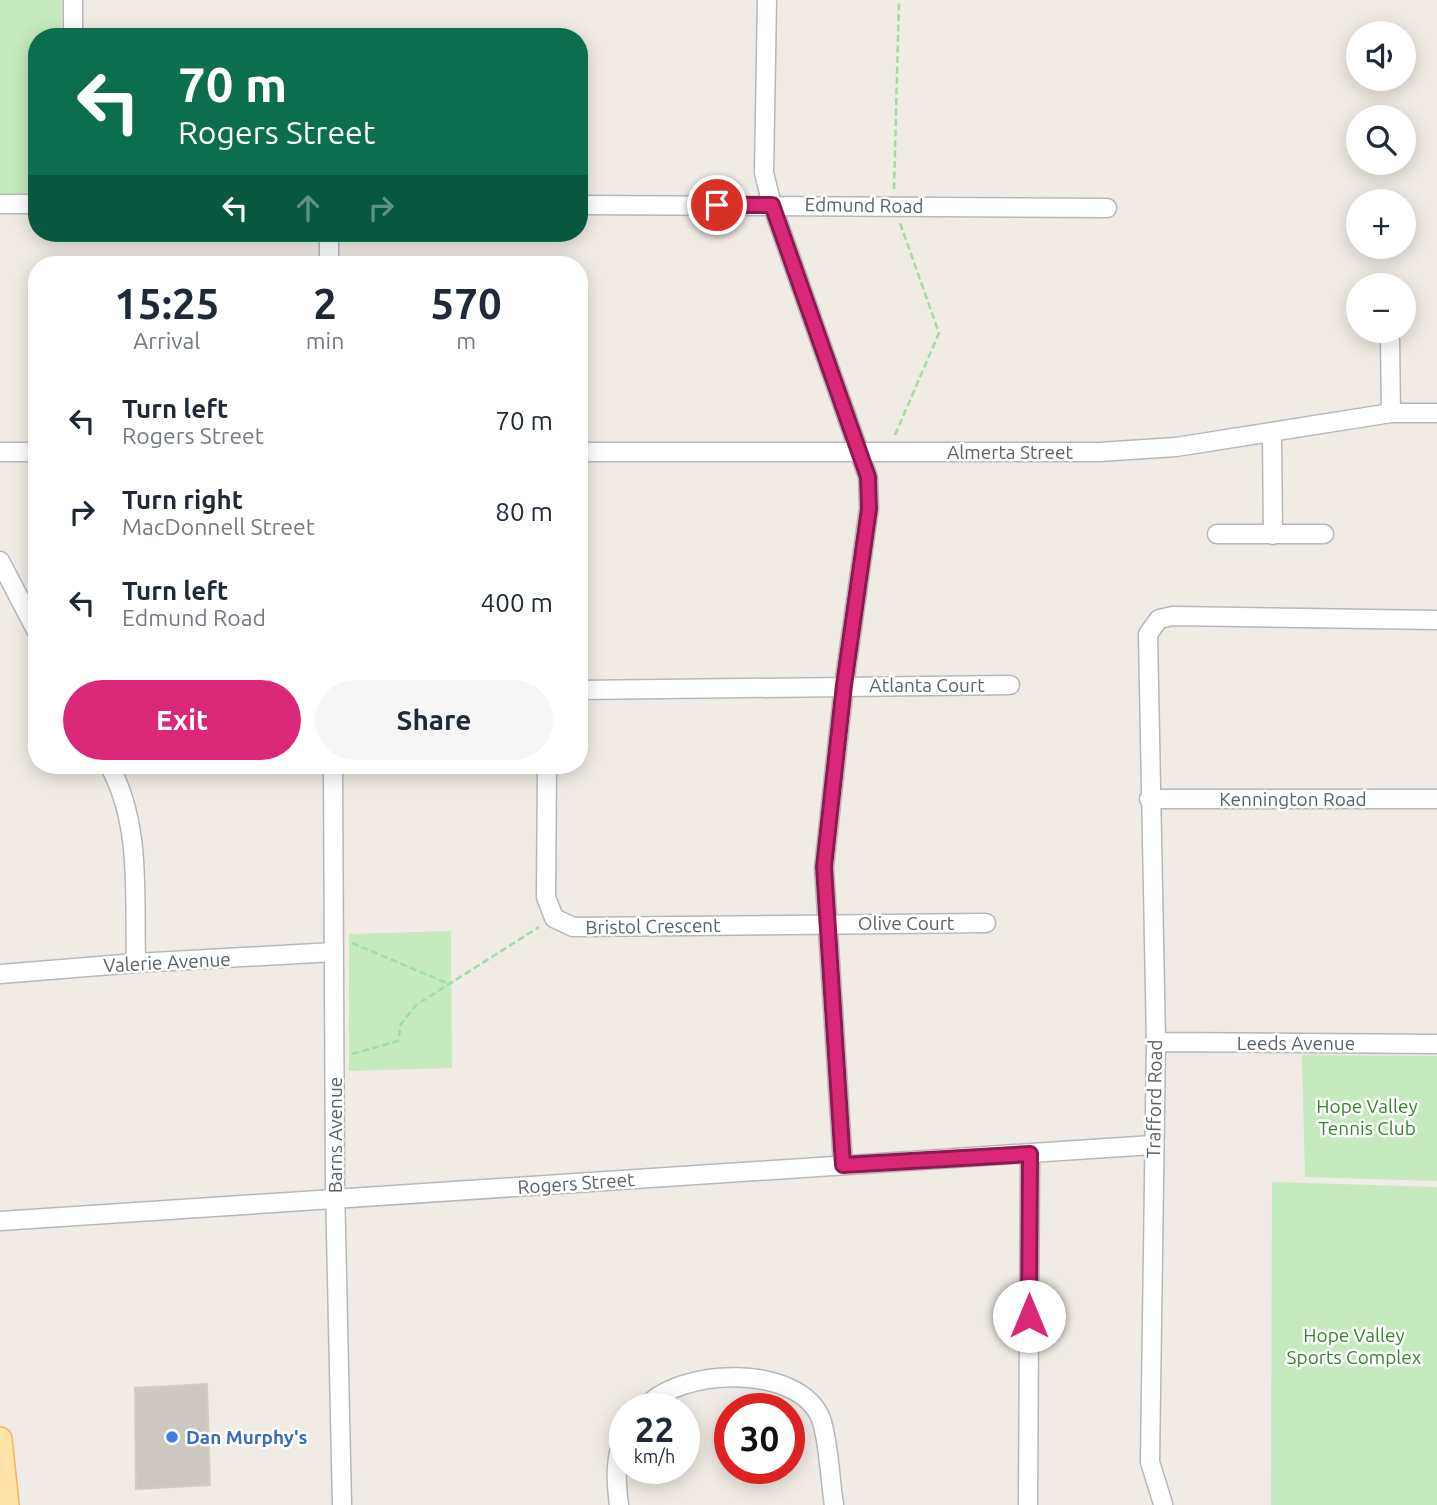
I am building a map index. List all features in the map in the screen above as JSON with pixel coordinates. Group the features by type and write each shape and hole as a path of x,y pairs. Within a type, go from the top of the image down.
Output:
{"main road":[{"path":"0,1439 7,1505"}],"street":[{"path":"73,0 73,28"},
{"path":"766,0 764,173 772,205 868,477 869,509 826,831 826,923 843,1165"},
{"path":"0,204 28,204"},
{"name":"Edmund Road","path":"588,205 1107,208"},
{"path":"1390,343 1391,413"},
{"name":"Almerta Street","path":"588,452 1099,452 1176,447 1391,413 1437,413"},
{"path":"1272,432 1273,535"},
{"path":"0,452 28,452"},
{"path":"1217,534 1324,534"},
{"path":"0,561 28,615"},
{"name":"Trafford Road","path":"1163,1504 1150,1462 1152,1145 1156,1042 1149,799 1148,634 1153,625 1163,617 1437,620"},
{"path":"588,690 844,685"},
{"name":"Atlanta Court","path":"844,685 1010,685"},
{"path":"113,774 128,805 133,835 136,962"},
{"name":"Barns Avenue","path":"333,774 335,1199 342,1505"},
{"path":"547,774 546,897 554,918"},
{"name":"Kennington Road","path":"1149,799 1437,799"},
{"name":"Bristol Crescent","path":"554,918 573,927 826,923"},
{"name":"Olive Court","path":"826,923 986,923"},
{"name":"Valerie Avenue","path":"0,974 334,944"},
{"name":"Leeds Avenue","path":"1156,1042 1437,1044"},
{"name":"Rogers Street","path":"0,1221 1152,1145"},
{"path":"1028,1505 1030,1154"},
{"path":"667,1393 675,1387 720,1377 763,1379 787,1387 806,1399 821,1419 834,1505"},
{"path":"616,1484 619,1505"}],"path":[{"path":"888,451 939,333 893,206 899,0"},
{"path":"335,1059 398,1041 401,1024 416,1005 554,918"},
{"path":"334,944 449,984"}],"green space":[{"path":"0,0 62,0 61,28 28,28 28,195 0,195"},
{"path":"451,931 452,1068 349,1071 349,934"},
{"name":"Hope Valley Tennis Club","path":"1302,1055 1437,1056 1437,1181 1305,1177"},
{"name":"Hope Valley Sports Complex","path":"1272,1182 1437,1187 1437,1505 1271,1505"}],"building":[{"name":"Dan Murphy's","path":"207,1384 210,1485 136,1489 135,1388"}],"place":[{"name":"Dan Murphy's","path":"172,1437"}],"route":[{"path":"717,205 772,205 868,477 869,509 844,685 824,867 843,1165 1030,1154 1029,1316"}]}
